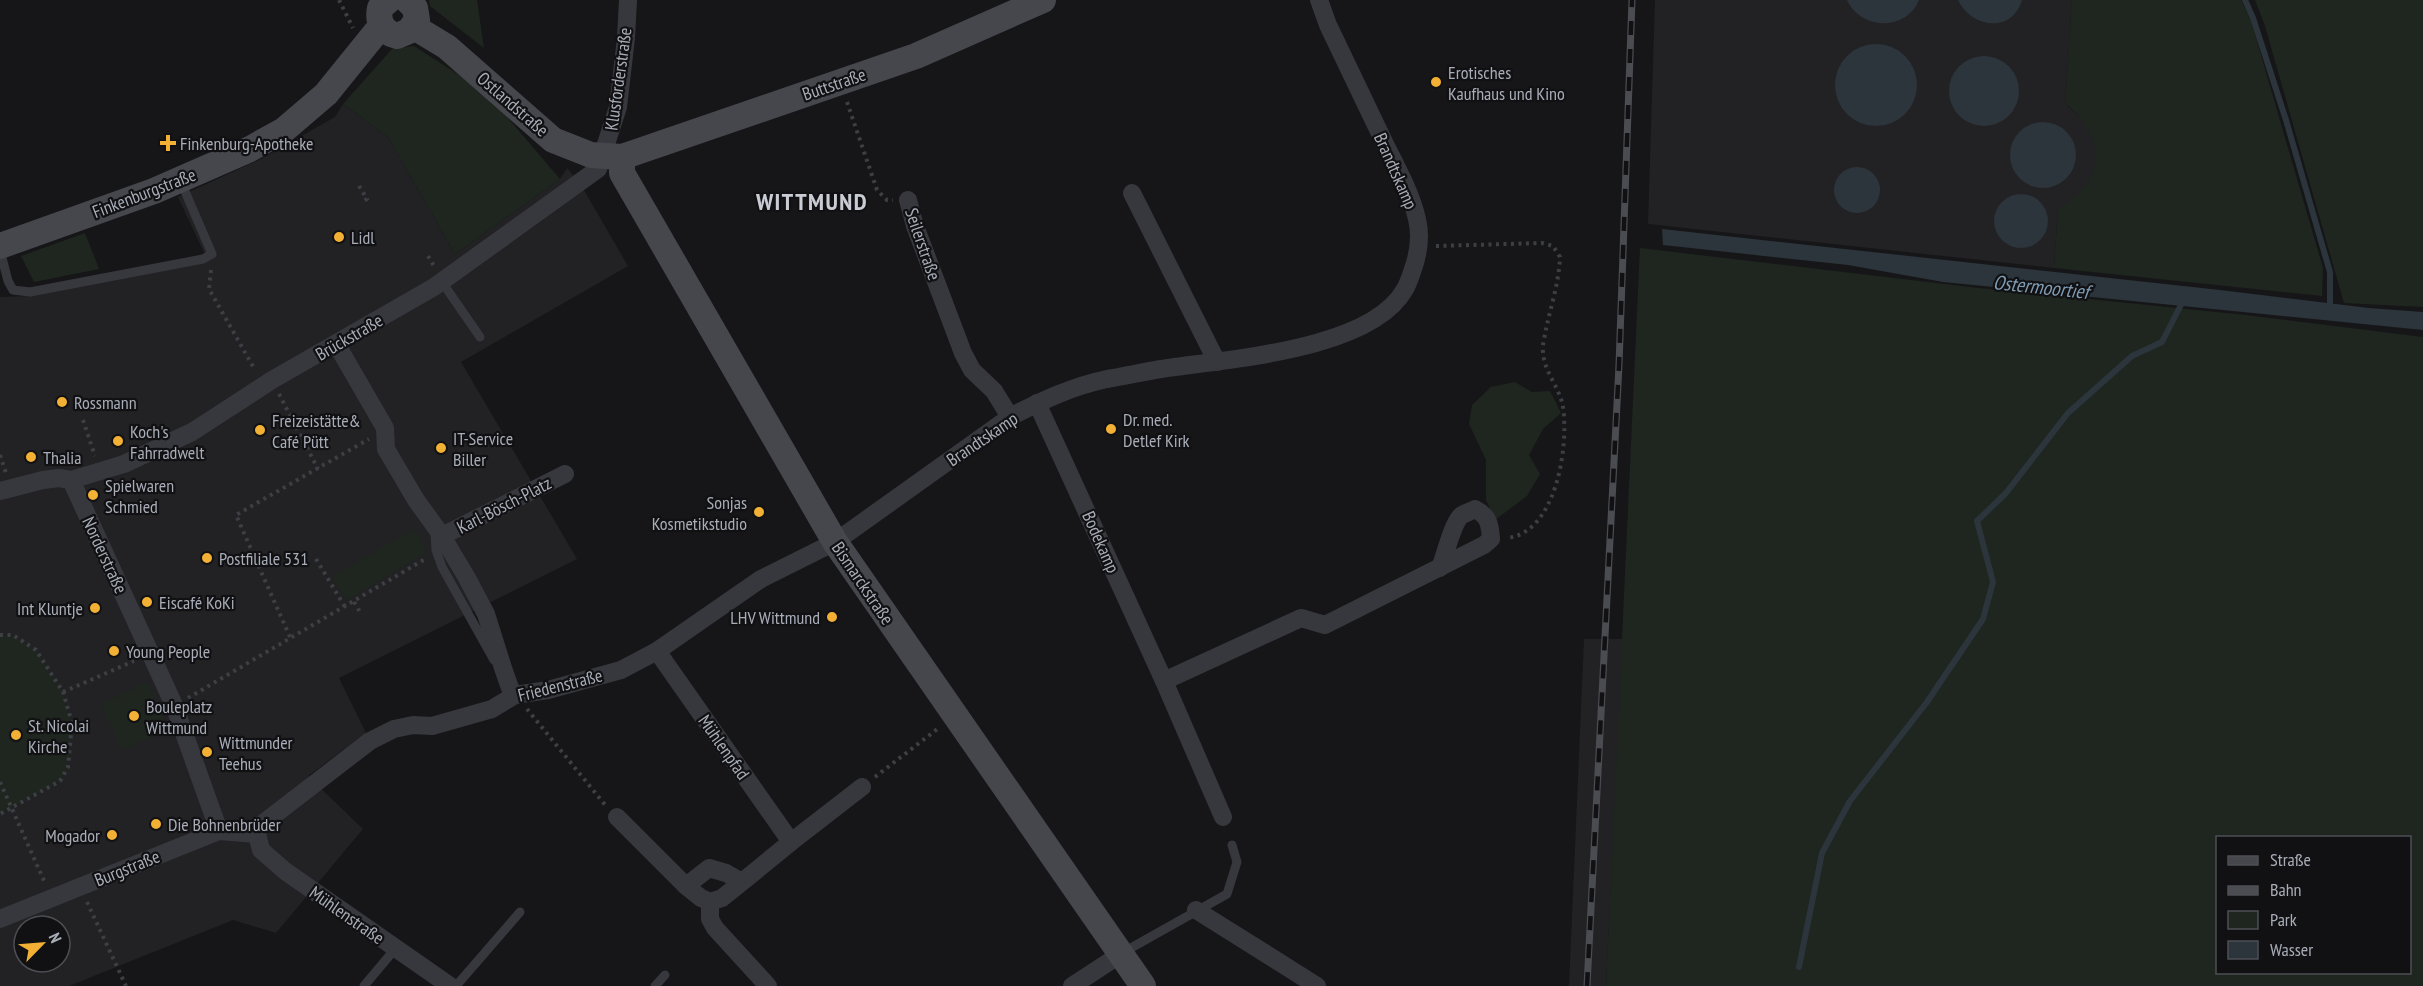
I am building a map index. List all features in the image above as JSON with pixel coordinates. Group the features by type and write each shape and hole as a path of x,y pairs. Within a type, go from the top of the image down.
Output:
{"street":[{"name":"Finkenburgstraße","path":"0,246 180,180 250,149 284,130 326,94 374,34 380,8 389,0"},
{"path":"374,34 397,36 414,27 417,15 415,8 407,0"},
{"name":"Klusforderstraße","path":"613,157 628,0"},
{"name":"Buttstraße","path":"613,157 916,56 1043,0"},
{"name":"Brandtskamp","path":"835,542 1010,417 1037,403 1104,380 1284,351 1327,340 1365,324 1392,306 1405,290 1415,264 1419,247 1418,221 1411,200 1328,25 1319,0"},
{"name":"Ostlandstraße","path":"414,27 447,47 554,140 570,149 613,157"},
{"name":"Brückstraße","path":"0,491 43,480 59,478 71,480 124,464 192,432 268,383 442,282 613,157"},
{"name":"Bismarckstraße","path":"613,157 835,542 1143,986"},
{"path":"1132,193 1218,362"},
{"name":"Seilerstraße","path":"908,200 915,226 963,353 972,370 994,391 1010,417"},
{"name":"Karl-Bösch-Platz","path":"337,345 385,428 386,449 438,539 486,614 510,688 515,695"},
{"name":"Bodekamp","path":"1037,403 1164,681 1223,817"},
{"name":"Karl-Bösch-Platz","path":"438,539 566,474"},
{"name":"Norderstraße","path":"71,480 174,705 219,831"},
{"path":"1164,681 1301,618 1325,625 1440,568 1484,546 1491,539 1490,525 1485,513 1476,509 1461,516 1454,524 1450,544 1440,568"},
{"name":"Friedenstraße","path":"256,834 261,825 370,741 394,729 413,725 432,726 492,710 515,695 548,690 611,673 657,651 761,579 835,542"},
{"name":"Mühlenpfad","path":"657,651 791,842"},
{"path":"617,817 686,886 710,902 722,898 862,787"},
{"name":"Burgstraße","path":"0,919 219,831 256,834"},
{"name":"Mühlenstraße","path":"256,834 261,850 285,872 450,986"},
{"path":"686,886 709,868 726,873 742,882"},
{"path":"710,902 710,920 768,986"},
{"path":"1196,910 1317,986"},
{"path":"1072,986 1120,954"}],"lane":[{"path":"0,250 4,282 13,290 30,292 203,259 212,254 180,180"},
{"path":"442,282 480,337"},
{"path":"1120,954 1227,894 1237,862 1232,845"},
{"path":"456,986 520,912"},
{"path":"364,986 395,949"},
{"path":"655,986 665,975"}],"path":[{"path":"339,0 350,25 374,34"},
{"name":"Seilerstraße","path":"839,82 877,190 887,200 908,200"},
{"path":"359,186 367,199 362,202"},
{"path":"1419,247 1542,243 1553,246 1560,257 1542,351 1547,371 1563,405 1565,426 1558,480 1547,507 1533,525 1517,537 1491,539"},
{"path":"212,254 209,289 318,469"},
{"path":"83,420 101,471"},
{"path":"290,637 236,514 318,469 385,428"},
{"path":"174,705 345,607 438,539"},
{"path":"316,559 345,607"},
{"path":"354,601 360,612 362,611"},
{"path":"0,635 13,635 36,650 63,692 72,723 68,767 60,781 0,814"},
{"path":"63,692 151,653"},
{"path":"515,695 617,817"},
{"path":"862,787 954,715"},
{"path":"0,782 52,899"},
{"path":"80,887 126,986"}],"shaded area":[{"path":"1655,0 2072,0 2065,103 2087,124 2095,144 2097,161 2092,179 2084,190 2074,200 2058,209 2054,268 1648,224"},
{"path":"343,104 388,137 455,254 560,179 567,168 581,185 628,266 461,362 577,559 339,678 366,733 308,776 363,829 276,933 233,920 69,986 0,986 0,297 29,296 208,261 178,197 259,160 335,117"},
{"path":"1584,639 1623,639 1606,986 1569,986"}],"green space":[{"path":"429,0 477,0 484,48 430,6"},
{"path":"2072,0 2241,0 2251,21 2323,268 2322,296 2054,268 2058,209 2074,198 2085,186 2093,172 2096,159 2089,130 2079,116 2065,103"},
{"path":"2255,0 2423,0 2423,307 2344,303 2265,26"},
{"path":"414,46 467,80 503,112 560,179 455,254 388,137 343,104 392,49"},
{"path":"85,233 99,269 34,282 21,256"},
{"path":"1640,248 1979,288 2246,315 2423,337 2423,986 1606,986"},
{"path":"1515,382 1532,392 1550,391 1561,413 1543,429 1529,455 1540,474 1527,496 1495,520 1486,500 1486,460 1469,424 1472,405 1491,387"},
{"path":"414,529 427,552 346,601 332,577"},
{"path":"0,635 13,635 36,650 63,692 72,723 68,767 60,781 0,814"},
{"name":"Bouleplatz Wittmund","path":"147,682 168,729 122,750 101,704"}],"water":[{"path":"1847,0 1919,0 1904,18 1883,23 1872,22 1862,17 1853,10"},
{"path":"1958,0 2022,0 2017,11 2010,18 1991,23 1972,17"},
{"path":"1868,44 1884,44 1899,51 1910,62 1917,77 1914,101 1905,114 1884,126 1868,126 1853,119 1842,108 1835,93 1835,77 1842,62 1853,51"},
{"path":"1984,56 1997,59 2009,66 2016,78 2019,91 2016,104 2009,116 1997,123 1984,126 1971,123 1959,116 1952,104 1949,91 1952,78 1959,66 1971,59"},
{"path":"2043,122 2056,124 2071,137 2076,155 2074,168 2061,183 2043,188 2030,186 2015,173 2010,155 2012,142 2025,127"},
{"path":"1857,167 1873,174 1880,190 1873,206 1857,213 1841,206 1834,190 1841,174"},
{"path":"2016,194 2026,194 2036,198 2044,206 2048,221 2044,236 2036,244 2026,248 2016,248 2006,244 1998,236 1994,226 1994,216 1998,206 2006,198"},
{"name":"Ostermoortief","path":"1662,229 2369,308 2423,312 2423,330 1943,282 1848,265 1663,245"}],"waterway":[{"path":"2245,0 2286,120 2330,272 2330,310"},
{"path":"1799,967 1822,853 1850,801 1927,702 1983,619 1993,582 1977,521 2006,493 2068,413 2132,356 2162,342 2184,299"}],"railway":[{"path":"1587,986 1619,365 1632,0"}],"place":[{"name":"Erotisches Kaufhaus und Kino","path":"1436,82"},
{"name":"Finkenburg-Apotheke","path":"168,143"},
{"name":"Lidl","path":"339,237"},
{"name":"Rossmann","path":"62,402"},
{"name":"Dr. med. Detlef Kirk","path":"1111,429"},
{"name":"Freizeistätte& Café Pütt","path":"260,430"},
{"name":"Koch's Fahrradwelt","path":"118,441"},
{"name":"IT-Service Biller","path":"441,448"},
{"name":"Thalia","path":"31,457"},
{"name":"Spielwaren Schmied","path":"93,495"},
{"name":"Sonjas Kosmetikstudio","path":"759,512"},
{"name":"Postfiliale 531","path":"207,558"},
{"name":"Eiscafé KoKi","path":"147,602"},
{"name":"Int Kluntje","path":"95,608"},
{"name":"LHV Wittmund","path":"832,617"},
{"name":"Young People","path":"114,651"},
{"name":"Bouleplatz Wittmund","path":"134,716"},
{"name":"St. Nicolai Kirche","path":"16,735"},
{"name":"Wittmunder Teehus","path":"207,752"},
{"name":"Die Bohnenbrüder","path":"156,824"},
{"name":"Mogador","path":"112,835"}],"district":[{"name":"WITTMUND","path":"812,201"}]}
